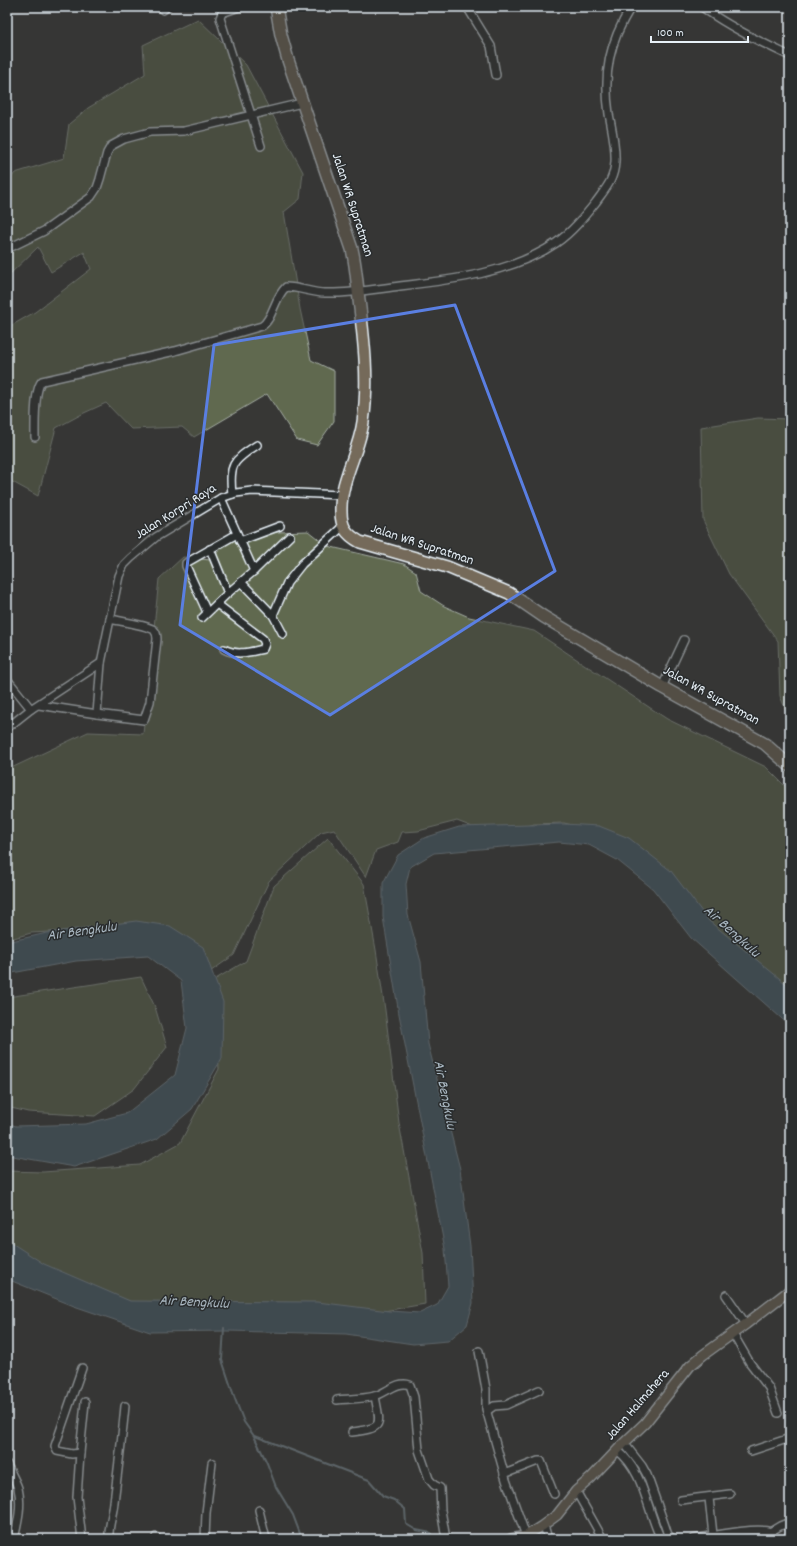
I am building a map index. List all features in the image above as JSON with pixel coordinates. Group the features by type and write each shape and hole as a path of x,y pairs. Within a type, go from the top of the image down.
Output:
{"highway":[{"name":"Jalan WR Supratman","path":"276,7 281,35 302,103 352,249 358,291 365,347 365,405 360,438 341,496 343,526 352,537 360,542 447,567 509,593 544,618 662,687 765,744 790,766"}],"main road":[{"name":"Jalan Halmahera","path":"511,1539 526,1536 544,1525 556,1515 576,1491 591,1478 645,1422 690,1366 703,1354 733,1334 790,1290"}],"street":[{"path":"239,7 222,13 220,18 261,146"},
{"path":"467,7 491,46 496,75"},
{"path":"34,437 36,402 39,387 42,381 161,355 262,326 266,324 274,305 286,287 325,293 358,291 442,281 502,268 530,258 556,243 586,215 607,187 613,175 615,150 606,89 607,70 615,35 631,7"},
{"path":"705,8 764,43 790,56"},
{"path":"7,249 44,231 91,197 100,179 107,153 111,146 117,142 131,136 150,132 184,131 302,103"},
{"path":"232,494 232,468 242,455 257,445"},
{"name":"Jalan Korpri Raya","path":"97,714 101,662 119,576 128,561 141,548 156,537 221,498 232,494 252,491 341,496"},
{"path":"221,498 254,571"},
{"path":"280,526 239,537 210,550 185,564 204,615 254,571 290,536"},
{"path":"273,615 287,583 302,564 343,526"},
{"path":"210,550 228,593"},
{"path":"241,582 273,615 284,634"},
{"path":"217,604 263,639 266,644 263,649 240,654 224,649"},
{"path":"39,705 144,720 150,702 157,639 156,634 154,630 148,627 110,619"},
{"path":"662,687 684,640"},
{"path":"7,728 30,709 39,705 101,662"},
{"path":"7,679 30,709"},
{"path":"726,1295 746,1324"},
{"path":"733,1334 750,1363 769,1388 778,1413"},
{"path":"479,1350 486,1389 487,1411 504,1474 526,1536"},
{"path":"80,1453 72,1454 57,1451 55,1446 82,1368"},
{"path":"337,1400 375,1396 397,1385 407,1384 411,1388 414,1397 419,1450 429,1479 434,1485 440,1488 441,1510 446,1539"},
{"path":"487,1411 494,1406 506,1405 539,1390"},
{"path":"352,1432 370,1430 377,1425 379,1421 375,1396"},
{"path":"82,1539 77,1497 85,1402"},
{"path":"109,1539 109,1529 114,1506 119,1468 125,1406"},
{"path":"751,1451 790,1438"},
{"path":"624,1443 647,1475 668,1534 672,1539"},
{"path":"617,1450 626,1458 640,1480 661,1539"},
{"path":"504,1474 541,1461 554,1494"},
{"path":"7,1464 16,1482 19,1496 20,1509 14,1539"},
{"path":"205,1539 206,1513 212,1464"},
{"path":"576,1491 603,1539"},
{"path":"681,1500 709,1498 730,1494"},
{"path":"709,1498 711,1537"},
{"path":"259,1510 267,1539"},
{"path":"770,1532 790,1522"},
{"path":"544,1525 548,1539"},
{"path":"693,1539 760,1530 770,1532 776,1539"}],"highlighted area":[{"path":"455,305 555,571 330,715 180,625 214,345"}],"green space":[{"path":"198,19 246,65 303,172 300,199 284,212 300,309 311,360 334,371 334,421 317,445 297,440 267,394 194,437 182,427 131,429 106,403 56,428 38,496 7,479 7,328 35,312 91,269 84,252 51,272 38,247 7,277 7,210 9,210 7,201 7,183 15,173 64,158 69,124 88,108 145,74 143,45"},
{"path":"758,418 790,419 790,720 780,696 778,641 729,574 703,520 701,427"},
{"path":"308,531 327,546 404,564 416,572 421,591 444,606 469,617 534,631 667,719 766,767 790,791 790,998 585,828 564,823 534,824 496,836 457,821 418,831 402,832 398,842 376,850 366,877 334,829 321,832 269,881 234,955 207,974 139,927 31,933 7,940 7,770 88,732 143,734 159,579 183,557 210,560 232,537 279,532"},
{"path":"328,838 364,884 385,1010 399,1123 423,1253 425,1304 378,1312 151,1309 64,1277 7,1246 7,1171 43,1172 140,1165 180,1143 219,1069 214,980 246,961 274,886"},
{"path":"141,977 155,1007 167,1047 134,1089 95,1116 28,1112 7,1107 7,997"}],"water":[{"name":"Air Bengkulu","path":"564,824 599,826 629,838 671,871 709,921 790,987 790,1026 691,938 653,889 617,860 589,845 559,842 434,853 410,867 406,884 408,915 421,962 428,1044 460,1169 470,1246 473,1303 467,1325 448,1341 413,1344 346,1334 227,1331 150,1332 74,1306 7,1279 7,1240 44,1264 130,1301 317,1302 389,1311 420,1313 437,1305 448,1286 445,1249 399,1014 383,917 383,883 398,855 424,838 459,827"},
{"name":"Air Bengkulu","path":"136,921 170,926 203,947 223,1002 222,1058 192,1109 157,1139 74,1167 7,1155 7,1123 16,1126 86,1124 127,1113 175,1075 187,1028 181,981 148,956 76,961 7,974 7,942 47,933"}],"waterway":[{"path":"224,1328 222,1360 235,1399 244,1422 254,1436 267,1463 276,1487 293,1515 302,1539"},
{"path":"255,1436 369,1480 383,1496 394,1500 405,1509 406,1524 416,1530 431,1533 432,1539"}]}
